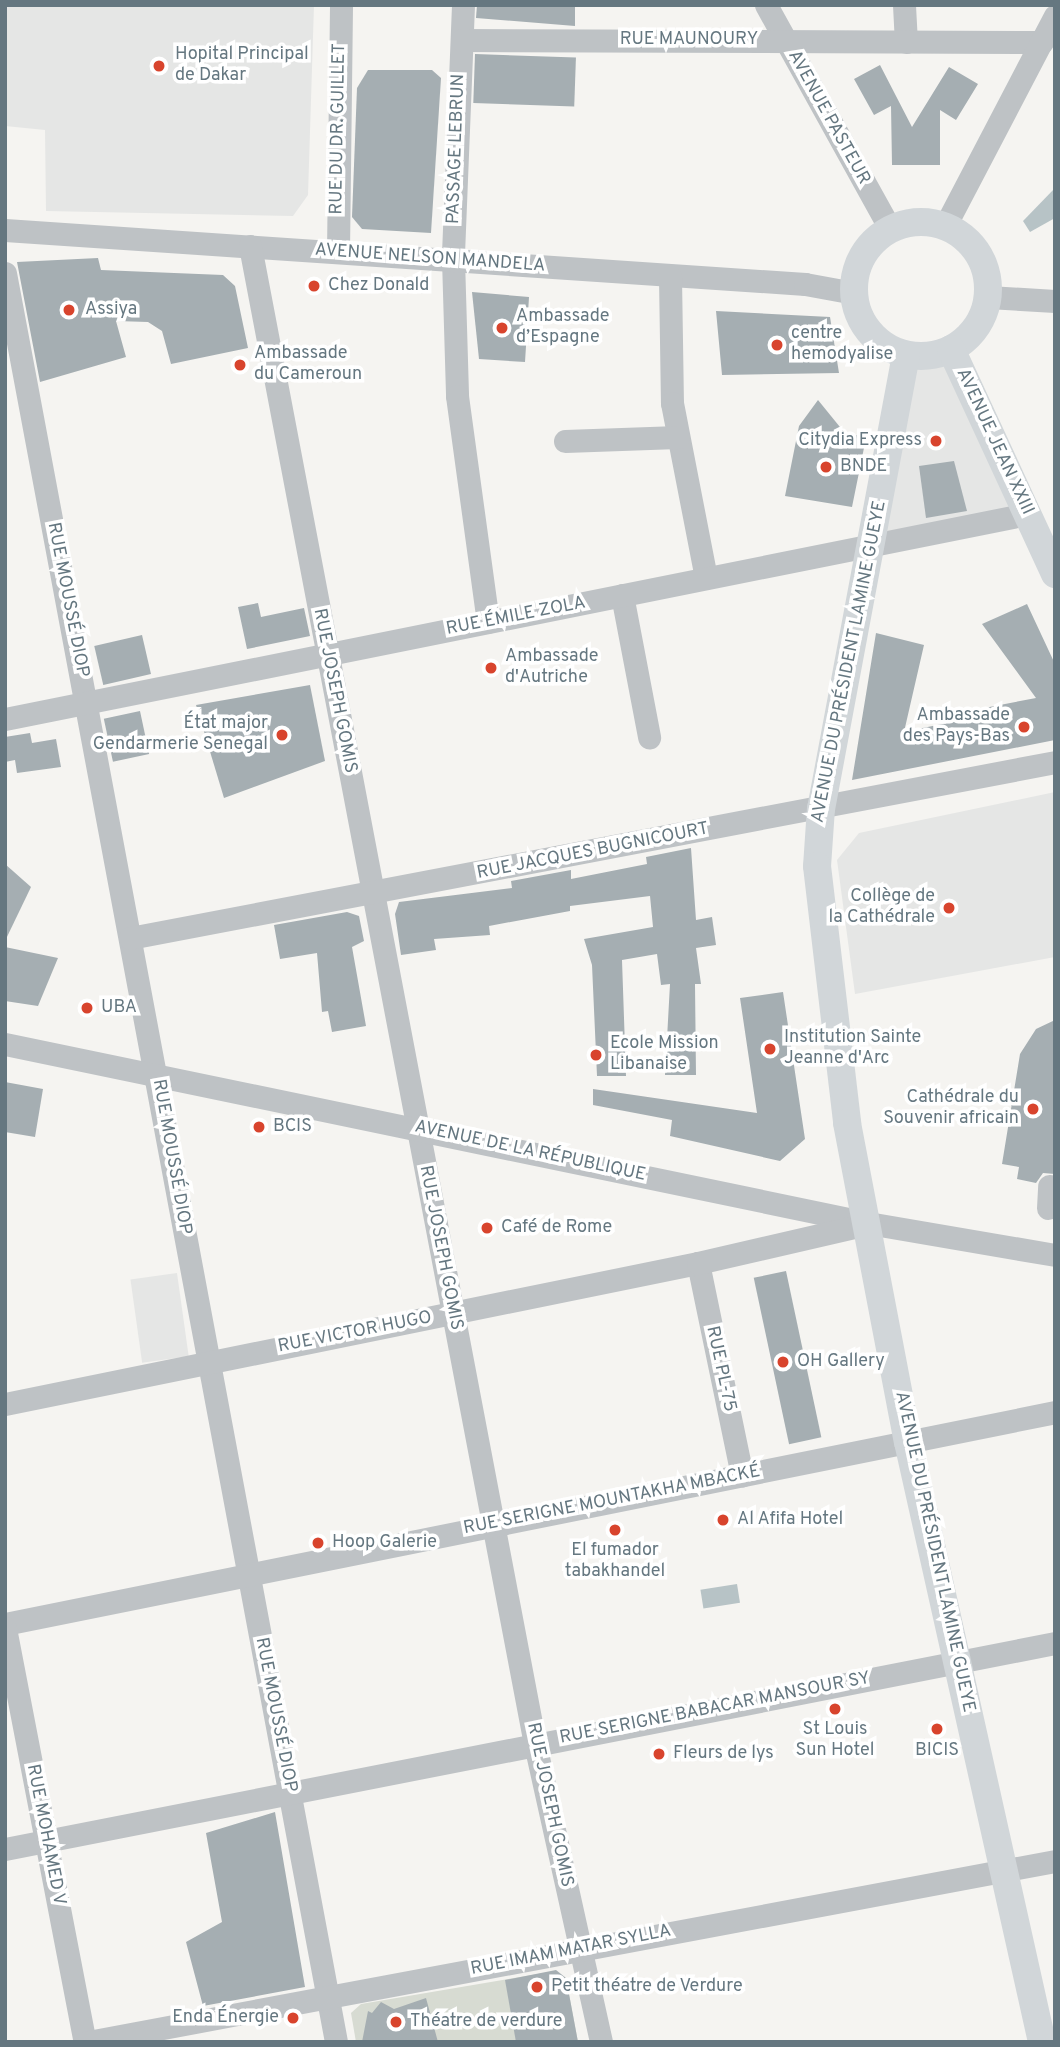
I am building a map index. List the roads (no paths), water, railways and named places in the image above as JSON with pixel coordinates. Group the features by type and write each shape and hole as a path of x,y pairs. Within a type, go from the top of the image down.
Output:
{"main road":[{"path":"917,222 945,226 979,254 988,297 974,331 951,349 906,355 870,332 853,293 862,256 890,229 917,222"},
{"name":"AVENUE JEAN XXIII","path":"951,349 1055,573"},
{"name":"AVENUE DU PRÉSIDENT LAMINE GUEYE","path":"906,355 873,545 821,808 817,866 847,1122 908,1441 1042,2042"}],"street":[{"name":"RUE DU DR. GUILLET","path":"338,252 341,5"},
{"name":"PASSAGE LEBRUN","path":"463,5 453,259 457,396 488,622"},
{"name":"AVENUE PASTEUR","path":"766,5 890,229"},
{"path":"904,5 906,42"},
{"path":"945,226 1055,16"},
{"name":"RUE MAUNOURY","path":"462,40 1042,42"},
{"name":"AVENUE NELSON MANDELA","path":"5,230 804,284 853,293"},
{"name":"RUE JOSEPH GOMIS","path":"250,246 535,1744 601,2042"},
{"name":"RUE MOUSSÉ DIOP","path":"5,273 336,2042"},
{"path":"670,277 669,370 678,437 706,578"},
{"path":"988,297 1055,301"},
{"path":"565,441 678,437"},
{"name":"RUE ÉMILE ZOLA","path":"5,719 1027,514"},
{"path":"622,595 649,737"},
{"name":"RUE JACQUES BUGNICOURT","path":"130,938 373,894 1055,762"},
{"name":"AVENUE DE LA RÉPUBLIQUE","path":"5,1044 156,1073 868,1223 1055,1255"},
{"name":"RUE VICTOR HUGO","path":"5,1404 698,1263 868,1223"},
{"name":"RUE PL-75","path":"698,1263 742,1475"},
{"name":"RUE SERIGNE MOUNTAKHA MBACKÉ","path":"5,1626 249,1574 1055,1412"},
{"name":"RUE MOHAMED V","path":"5,1626 86,2042"},
{"name":"RUE SERIGNE BABACAR MANSOUR SY","path":"5,1849 289,1791 1055,1643"},
{"name":"RUE IMAM MATAR SYLLA","path":"86,2042 1055,1861"}],"place":[{"name":"Hopital Principal de Dakar","path":"159,66"},
{"name":"Chez Donald","path":"314,286"},
{"name":"Assiya","path":"69,310"},
{"name":"Ambassade d’Espagne","path":"502,328"},
{"name":"centre hemodyalise","path":"777,345"},
{"name":"Ambassade du Cameroun","path":"240,365"},
{"name":"Citydia Express","path":"936,441"},
{"name":"BNDE","path":"826,467"},
{"name":"Ambassade d'Autriche","path":"491,668"},
{"name":"Ambassade des Pays-Bas","path":"1024,727"},
{"name":"État major Gendarmerie Senegal","path":"282,735"},
{"name":"Collège de la Cathédrale","path":"949,908"},
{"name":"UBA","path":"87,1008"},
{"name":"Institution Sainte Jeanne d'Arc","path":"770,1049"},
{"name":"Ecole Mission Libanaise","path":"596,1055"},
{"name":"Cathédrale du Souvenir africain","path":"1033,1109"},
{"name":"BCIS","path":"259,1127"},
{"name":"Café de Rome","path":"487,1228"},
{"name":"OH Gallery","path":"783,1362"},
{"name":"Al Afifa Hotel","path":"723,1520"},
{"name":"El fumador tabakhandel","path":"615,1530"},
{"name":"Hoop Galerie","path":"318,1543"},
{"name":"St Louis Sun Hotel","path":"835,1709"},
{"name":"BICIS","path":"937,1729"},
{"name":"Fleurs de lys","path":"659,1754"},
{"name":"Petit théatre de Verdure","path":"537,1987"},
{"name":"Enda Énergie","path":"293,2018"},
{"name":"Théatre de verdure","path":"396,2022"}]}
